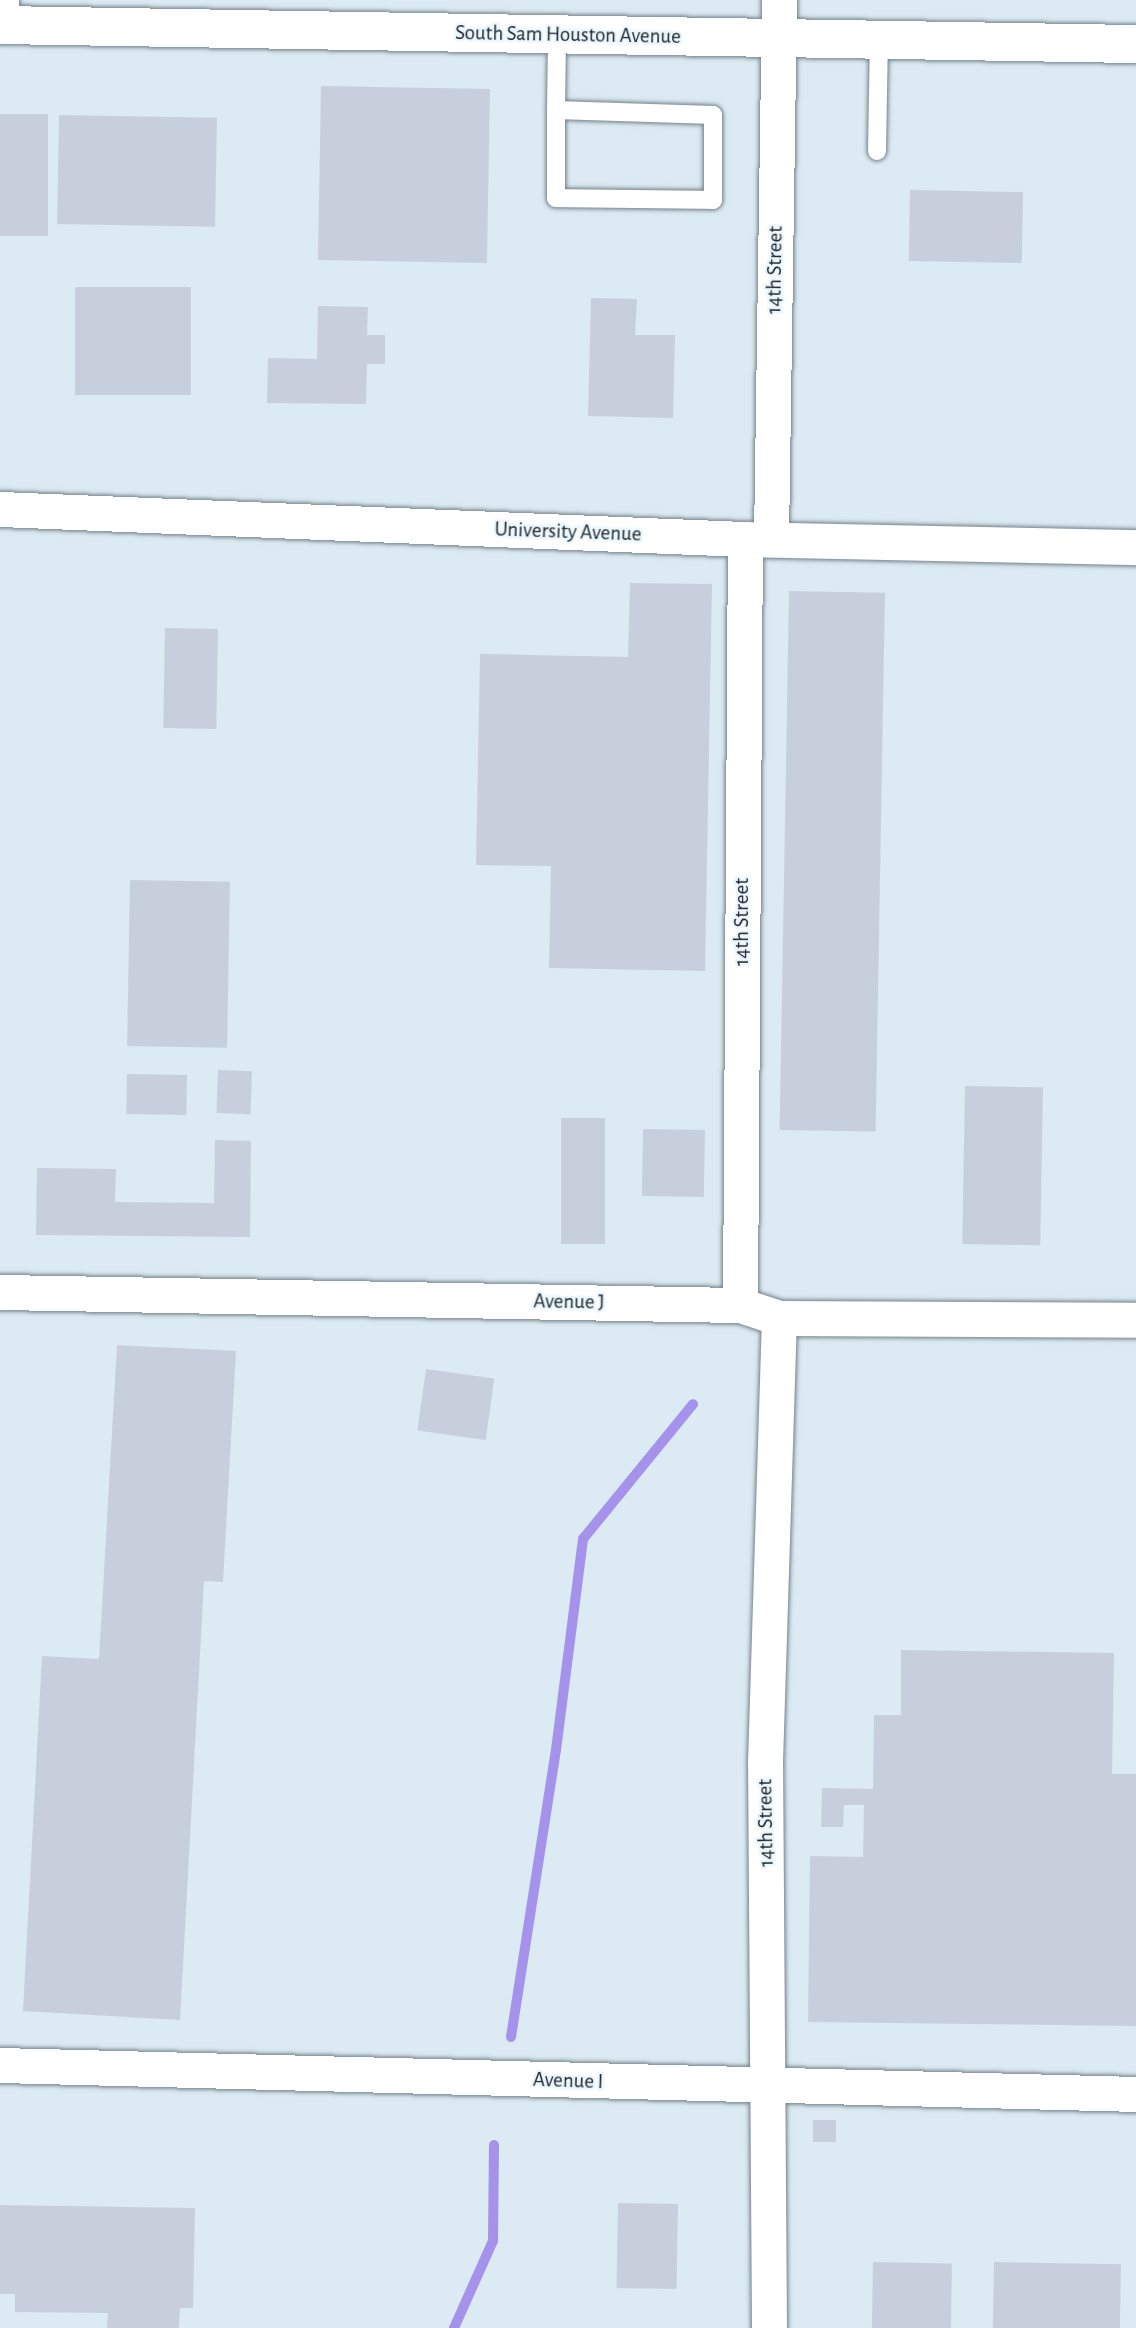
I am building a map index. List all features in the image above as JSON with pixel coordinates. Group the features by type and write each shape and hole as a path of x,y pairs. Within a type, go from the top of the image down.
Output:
{"main road":[{"name":"South Sam Houston Avenue","path":"0,25 1136,44"}],"street":[{"path":"0,25 1,0"},
{"name":"14th Street","path":"740,1305 758,539 779,0"},
{"name":"University Avenue","path":"0,509 758,539 1136,547"},
{"name":"Avenue J","path":"0,1292 740,1305 779,1318 1136,1320"},
{"name":"14th Street","path":"769,2328 765,1762 779,1318"},
{"name":"Avenue I","path":"0,2065 769,2087 1136,2094"}],"lane":[{"path":"556,110 713,115 713,200 556,198 556,110 557,35"},
{"path":"877,151 879,40"}],"building":[{"path":"321,86 490,89 487,263 318,260"},
{"path":"0,114 48,114 48,236 0,236"},
{"path":"59,115 217,118 215,227 57,224"},
{"path":"910,190 1023,192 1022,263 909,261"},
{"path":"75,287 191,287 191,395 75,395"},
{"path":"591,298 637,299 635,335 675,335 673,418 588,416"},
{"path":"318,306 368,307 367,335 385,335 385,364 367,364 366,404 267,403 268,358 317,359"},
{"path":"630,583 712,584 705,971 549,968 551,866 476,865 480,654 628,657"},
{"path":"789,591 885,593 876,1132 780,1130"},
{"path":"165,628 218,629 216,729 163,728"},
{"path":"130,880 230,882 227,1048 127,1046"},
{"path":"218,1070 252,1071 250,1114 216,1113"},
{"path":"127,1074 187,1075 186,1115 126,1114"},
{"path":"965,1086 1043,1087 1040,1245 962,1244"},
{"path":"561,1118 605,1118 605,1244 561,1244"},
{"path":"643,1129 705,1130 704,1197 642,1196"},
{"path":"215,1140 251,1141 250,1237 36,1235 37,1168 116,1169 115,1202 214,1203"},
{"path":"117,1345 236,1351 223,1582 204,1581 180,2020 23,2011 42,1656 99,1659"},
{"path":"426,1369 494,1379 486,1440 417,1430"},
{"path":"901,1650 1114,1653 1112,1774 1136,1774 1136,2026 808,2022 810,1856 863,1857 864,1805 844,1805 843,1827 821,1827 822,1788 873,1789 874,1715 901,1715"},
{"path":"813,2120 836,2120 836,2142 813,2142"},
{"path":"618,2203 678,2204 677,2289 617,2288"},
{"path":"0,2205 195,2208 193,2308 180,2308 179,2328 107,2328 108,2313 15,2312 15,2294 0,2294"},
{"path":"873,2262 952,2263 951,2328 872,2328"},
{"path":"994,2262 1121,2264 1120,2328 993,2328"}],"waterway":[{"path":"511,2037 556,1750 583,1539 693,1404"},
{"path":"454,2328 493,2241 494,2145"}]}
